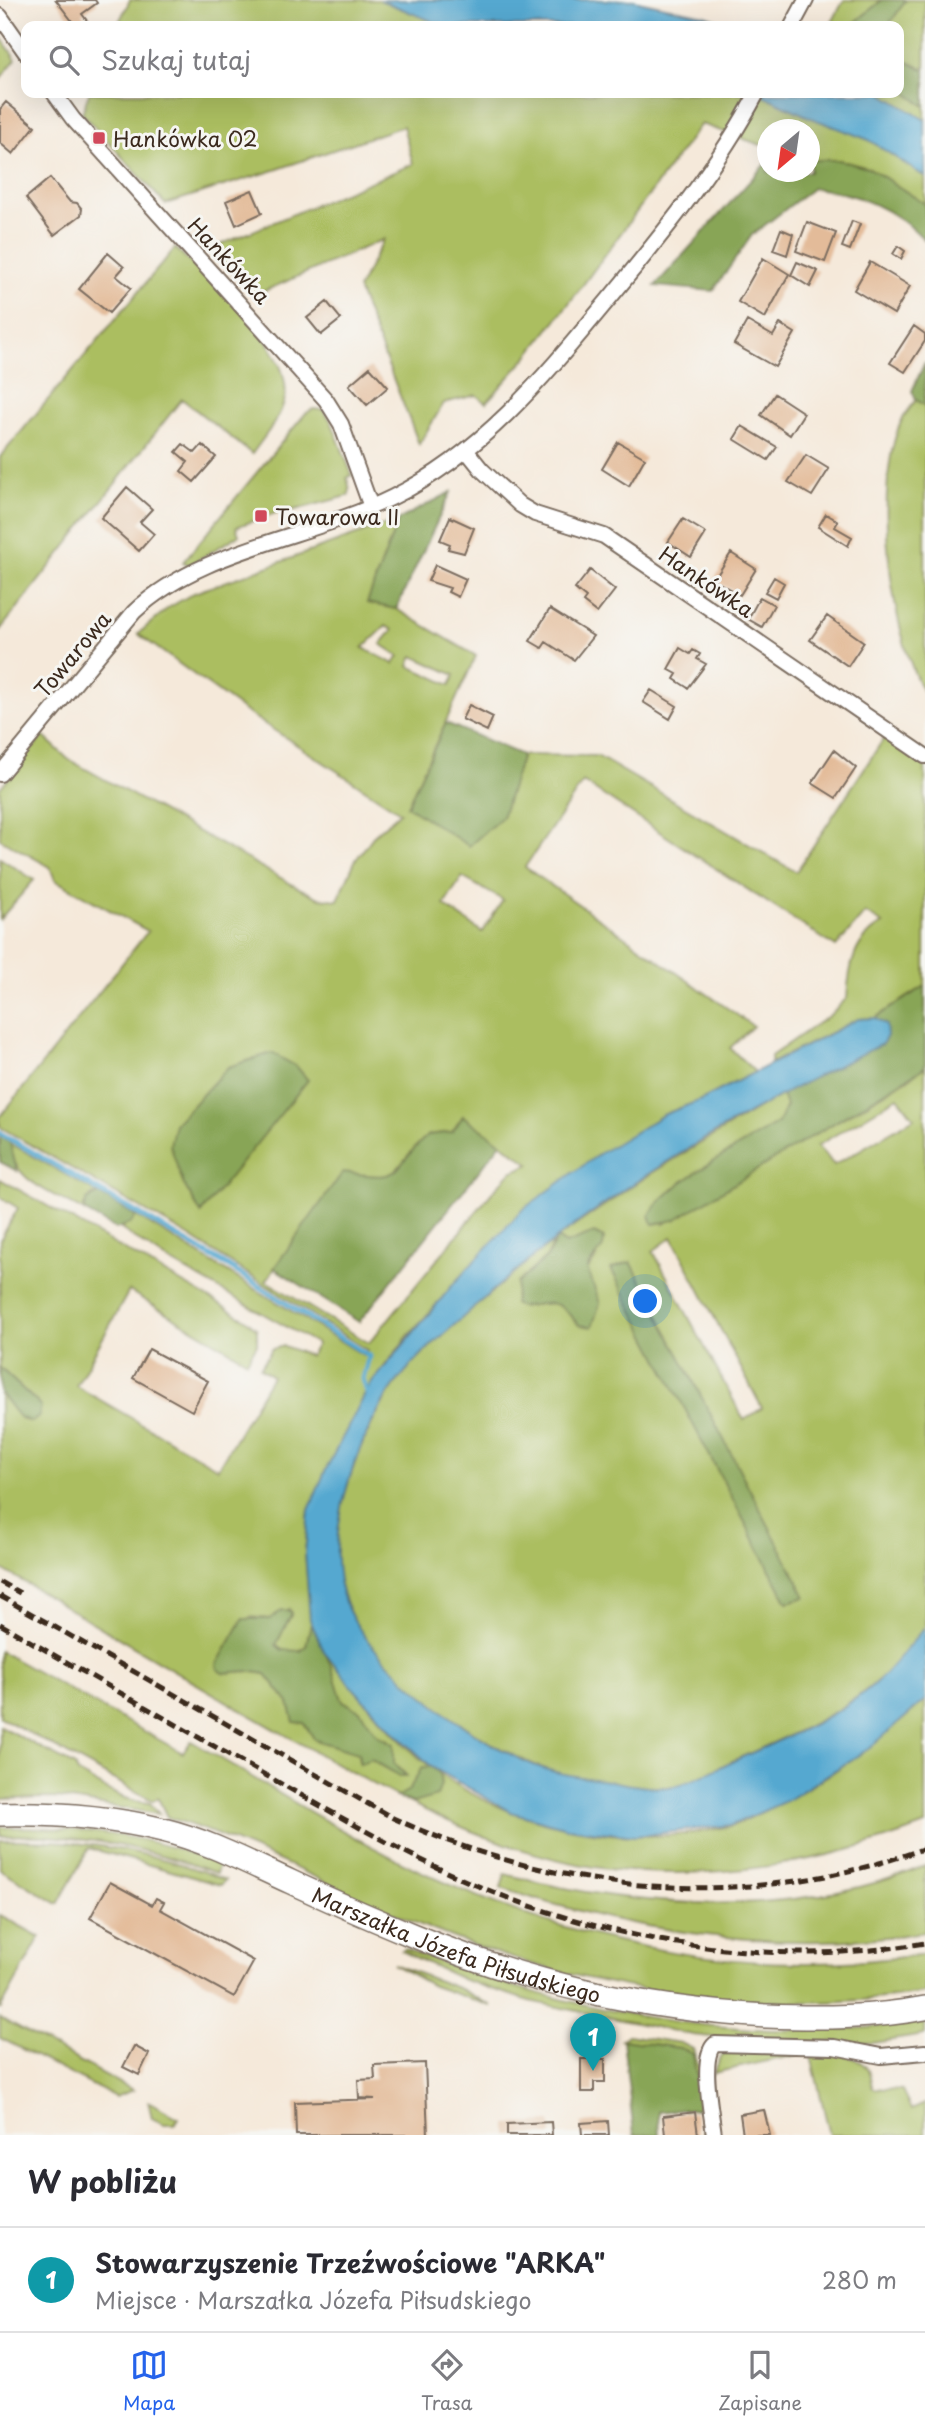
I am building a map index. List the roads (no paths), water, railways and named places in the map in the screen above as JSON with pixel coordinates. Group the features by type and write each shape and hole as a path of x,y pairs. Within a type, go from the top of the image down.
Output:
{"main road":[{"name":"Marszałka Józefa Piłsudskiego","path":"0,1814 63,1814 163,1830 208,1844 340,1905 486,1964 549,1983 644,2005 705,2012 813,2018 899,2013 925,2008"}],"street":[{"path":"795,21 804,5"},
{"path":"0,16 21,46"},
{"name":"Hankówka","path":"58,98 73,119 326,400 341,424 371,507"},
{"name":"Towarowa","path":"0,775 134,612 158,591 257,546 371,507 413,487 466,450 540,381 652,247 739,127 754,98"},
{"name":"Hankówka","path":"466,450 482,470 520,505 536,514 604,536 925,756"},
{"path":"714,2135 707,2069 708,2052 715,2044 834,2047 881,2056 925,2052"}],"water":[{"path":"380,0 633,0 721,21 432,21"},
{"path":"769,98 889,98 925,120 925,177 869,140 820,121 820,119 814,119"},
{"path":"875,1018 886,1025 887,1036 882,1044 714,1133 607,1202 507,1278 414,1362 390,1391 365,1438 345,1493 337,1550 339,1577 345,1602 358,1627 405,1680 466,1728 498,1748 528,1763 555,1772 656,1787 669,1787 694,1779 794,1734 851,1702 885,1674 925,1627 925,1700 870,1748 786,1801 732,1825 635,1836 567,1828 511,1812 432,1767 391,1729 324,1651 310,1620 305,1553 309,1510 326,1469 370,1385 456,1281 522,1210 599,1154 663,1115 703,1099 858,1019"}],"waterway":[{"path":"0,1133 226,1265 369,1356 363,1379 368,1396"}],"railway":[{"path":"0,1582 20,1593"},
{"path":"0,1596 393,1818 457,1844 522,1864 589,1878 656,1886 724,1887 792,1882 859,1869 925,1848"},
{"path":"0,1624 389,1843 464,1880 519,1902 632,1934 690,1945 749,1951 807,1953 925,1943"}],"place":[{"name":"Hankówka 02","path":"99,138"},
{"name":"Towarowa II","path":"261,516"},
{"name":"Stowarzyszenie Trzeźwościowe \"ARKA\"","path":"593,2071"}]}
